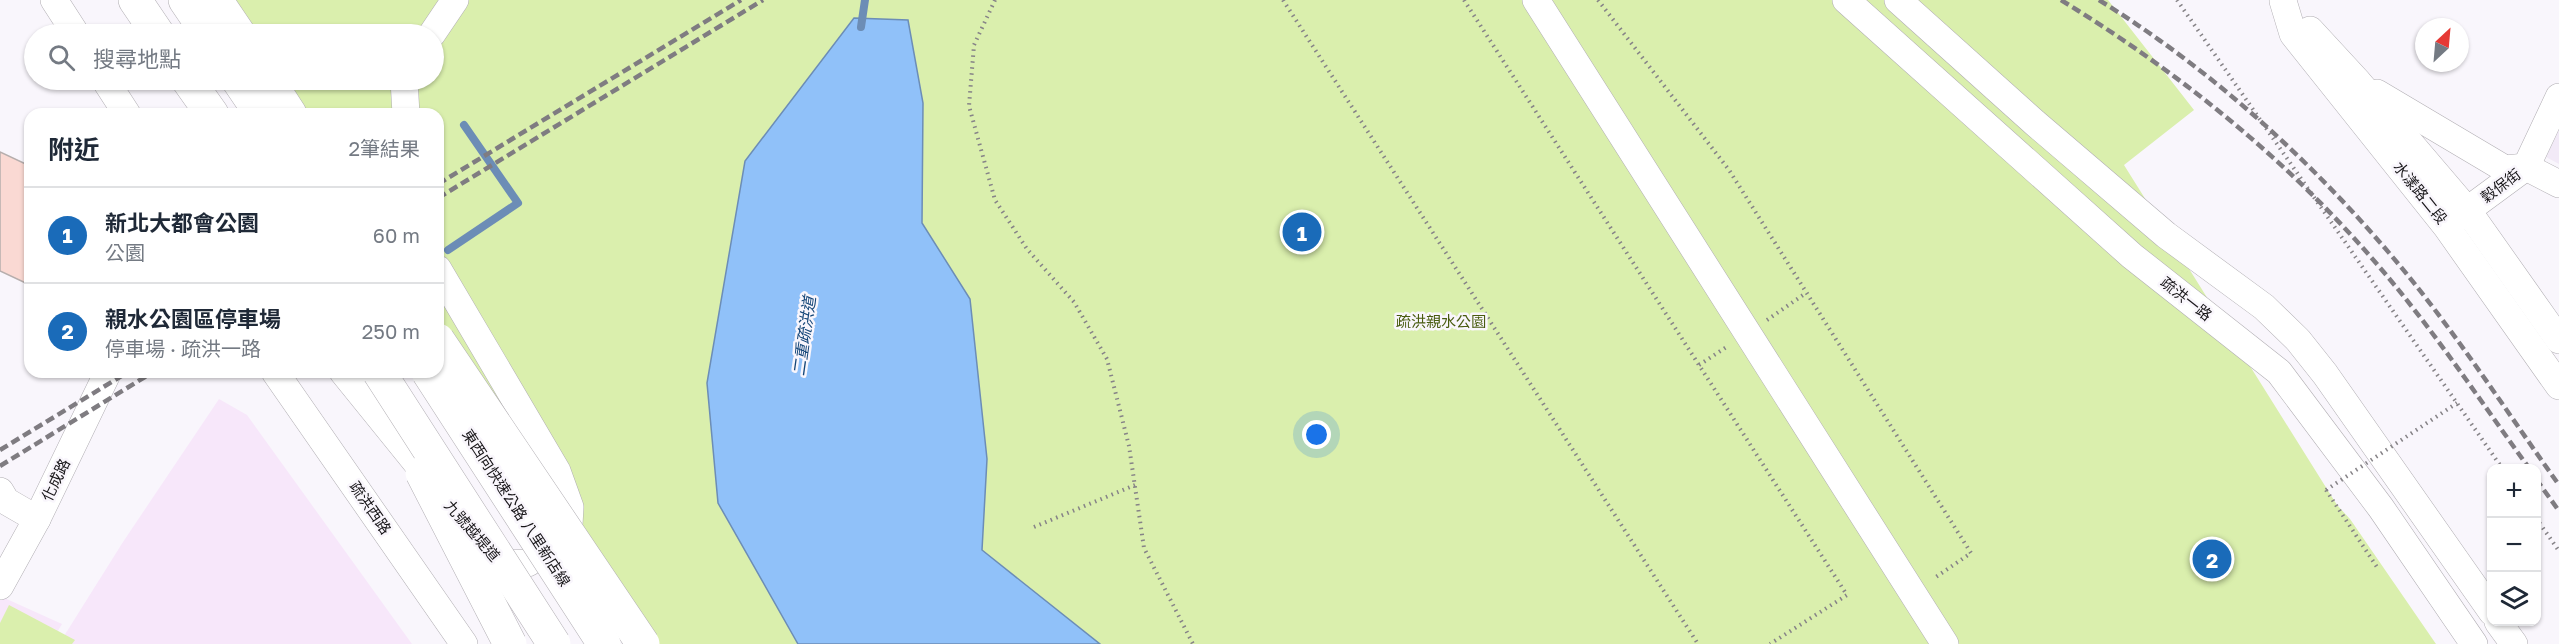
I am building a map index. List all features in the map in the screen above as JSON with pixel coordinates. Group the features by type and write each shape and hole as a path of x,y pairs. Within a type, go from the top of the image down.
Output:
{"highway":[{"path":"135,0 151,24"},
{"path":"185,0 201,24"},
{"path":"216,0 232,24"},
{"path":"195,90 208,108"},
{"path":"245,90 257,108"},
{"path":"274,90 286,108"},
{"path":"444,349 643,644"},
{"path":"374,378 510,644"},
{"path":"383,378 554,644"},
{"name":"東西向快速公路 八里新店線","path":"432,378 604,644"}],"street":[{"path":"54,0 70,24"},
{"path":"439,24 455,0"},
{"path":"1536,0 1945,644"},
{"name":"疏洪一路","path":"1845,0 2132,256 2279,372 2381,508 2465,641"},
{"path":"1898,0 2035,123 2166,235 2264,307 2298,340 2325,374 2487,605"},
{"name":"水漾路二段","path":"2282,1 2358,82 2468,211 2559,340"},
{"name":"水漾路二段","path":"2282,1 2293,34 2446,226 2559,386"},
{"path":"2358,82 2505,169 2526,167 2559,97"},
{"path":"111,90 123,108"},
{"path":"405,90 406,108"},
{"name":"穀保街","path":"2446,226 2526,167 2559,184"},
{"name":"九號越堤道","path":"348,378 497,564 528,563 561,540 569,525 570,507 557,471 444,278"},
{"name":"化成路","path":"0,586 37,519 105,378"},
{"name":"疏洪西路","path":"279,378 463,643"},
{"path":"0,491 6,501 37,519"},
{"path":"2501,626 2514,644"}],"path":[{"path":"995,0 974,45 969,106 995,200 1027,249 1074,302 1107,359 1129,446 1144,548 1193,644"},
{"path":"1283,0 1698,644"},
{"path":"1464,0 1847,595 1770,644"},
{"path":"1598,0 1729,170 1971,553 1912,593"},
{"path":"2177,0 2499,464"},
{"path":"2377,567 2326,490 2457,403"},
{"path":"1034,527 1135,485"},
{"path":"2541,526 2559,551"}],"shaded area":[{"path":"2559,130 2559,164 2546,157"},
{"path":"219,399 247,415 412,644 59,644 123,542"},
{"path":"0,596 62,624 50,644 0,644"}],"green space":[{"name":"疏洪親水公園","path":"202,0 2108,0 2194,110 2124,165 2337,505 2350,519 2436,644 637,644 444,358 444,108 275,108 263,90 444,90 444,24 218,24"},
{"path":"9,605 75,640 72,644 0,644 0,623"}],"water":[{"path":"854,18 908,20 923,103 922,223 970,299 987,459 982,550 1100,644 798,644 718,503 707,383 745,161"}],"building":[{"path":"0,152 24,163 24,282 0,271"}],"waterway":[{"name":"二重疏洪道","path":"861,27 865,0"},
{"path":"448,250 518,203 464,125"}],"railway":[{"path":"444,180 741,0"},
{"path":"444,194 763,0"},
{"path":"2061,0 2107,29 2196,93 2279,163 2318,201 2410,304 2526,464"},
{"path":"2099,0 2183,57 2261,122 2334,192 2422,293 2559,485"},
{"path":"0,450 118,378"},
{"path":"0,466 143,378"},
{"path":"2541,486 2559,511"}],"place":[{"name":"新北大都會公園","path":"1302,232"},
{"name":"親水公園區停車場","path":"2212,559"}]}
